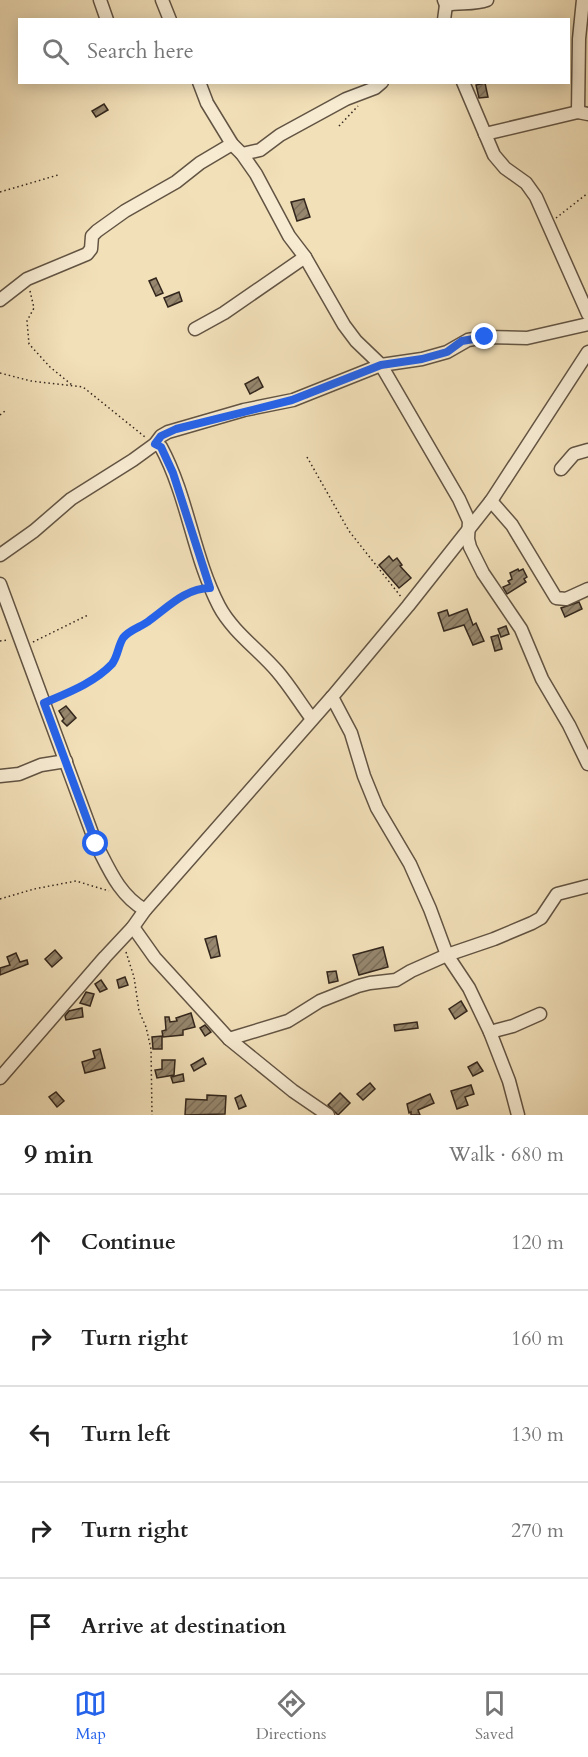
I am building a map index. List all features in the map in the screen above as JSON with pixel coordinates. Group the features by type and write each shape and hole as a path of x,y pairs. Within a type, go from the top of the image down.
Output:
{"street":[{"path":"100,0 105,18"},
{"path":"162,0 169,18"},
{"path":"444,18 447,2 477,3 487,0"},
{"path":"485,134 583,113 579,39 583,0"},
{"path":"200,84 207,103 232,144 256,174 289,236 305,257 344,326 381,365 463,507 469,521 470,547 483,573 521,629 542,679 569,725 588,764"},
{"path":"242,154 260,150 280,135 346,99 380,84"},
{"path":"464,84 494,155 505,168 526,183 536,197 588,314"},
{"path":"0,300 27,279 87,254 91,249 92,236 97,231 232,144"},
{"path":"195,329 224,313 305,257"},
{"path":"0,555 34,531 71,499 155,444 161,436 168,432 292,400 381,365 422,359 447,352 468,340 485,337 527,338 588,324"},
{"path":"0,1078 105,957 123,940 145,910 332,697 408,606 491,501 588,352"},
{"path":"155,444 161,447 173,473 210,588 228,620 279,673 312,719"},
{"path":"561,469 574,454 588,450"},
{"path":"491,501 512,525 556,598 566,599 588,589"},
{"path":"0,584 96,844 118,885 128,897 145,910"},
{"path":"332,697 351,733 364,776 377,808 410,864 447,954 469,988 490,1032 509,1081 518,1115"},
{"path":"0,776 19,774 41,765 66,761"},
{"path":"229,1039 288,1021 320,1001 358,986 396,980 447,954 494,939 532,923 541,918 557,894 588,886"},
{"path":"133,927 155,958 229,1039 293,1091 328,1115"},
{"path":"490,1032 513,1026 540,1014"}],"path":[{"path":"0,192 58,176"},
{"path":"548,223 588,193"},
{"path":"27,279 33,309 27,321 29,344 50,367 72,385"},
{"path":"0,373 31,381 83,387 155,444"},
{"path":"0,415 5,411"},
{"path":"307,457 349,531 408,606"},
{"path":"44,703 86,684 111,664 123,638 150,621 170,603 200,588 210,588"},
{"path":"24,646 88,615"},
{"path":"0,899 34,889 76,881 109,891"},
{"path":"123,940 134,977 139,1011 146,1027 151,1049 152,1115"}],"building":[{"path":"485,84 488,97 479,98 476,85"},
{"path":"104,104 108,110 96,117 92,111"},
{"path":"304,199 310,217 297,221 291,202"},
{"path":"156,278 163,293 156,296 149,281"},
{"path":"179,292 182,301 168,307 164,298"},
{"path":"258,377 263,387 250,394 245,384"},
{"path":"389,556 393,561 397,558 402,565 400,566 411,578 399,588 379,565"},
{"path":"518,569 519,571 523,569 527,577 524,579 526,582 507,594 503,587 510,584 508,581 512,579 510,573"},
{"path":"579,602 582,609 565,617 561,608"},
{"path":"467,609 473,625 476,623 484,641 473,645 464,625 444,631 438,613 447,610 449,616"},
{"path":"506,626 509,634 501,637 498,629"},
{"path":"498,635 502,649 495,651 491,637"},
{"path":"66,706 76,718 67,726 62,721 64,719 59,711"},
{"path":"216,936 220,956 211,958 205,939"},
{"path":"383,947 388,967 359,975 353,955"},
{"path":"55,950 62,958 52,967 45,959"},
{"path":"16,953 20,962 27,960 28,964 0,975 0,968 10,965 7,957"},
{"path":"336,971 338,981 329,983 327,972"},
{"path":"125,977 128,985 119,988 117,980"},
{"path":"101,980 107,989 100,992 95,984"},
{"path":"86,992 94,994 90,1006 80,1003"},
{"path":"461,1001 467,1011 455,1019 449,1009"},
{"path":"82,1008 83,1017 66,1020 65,1016 69,1011"},
{"path":"191,1013 195,1027 183,1030 183,1035 163,1037 162,1031 166,1030 165,1017 169,1017 170,1022 177,1021 176,1018"},
{"path":"417,1022 418,1028 395,1031 394,1025"},
{"path":"205,1025 211,1032 205,1036 200,1028"},
{"path":"162,1036 162,1049 153,1049 152,1037"},
{"path":"100,1049 105,1068 85,1073 82,1062 95,1058 93,1051"},
{"path":"203,1058 206,1064 194,1071 191,1065"},
{"path":"162,1060 175,1060 174,1075 157,1078 155,1070 162,1069"},
{"path":"477,1062 483,1071 473,1076 468,1067"},
{"path":"183,1074 184,1081 173,1083 171,1077"},
{"path":"370,1083 375,1089 363,1100 357,1094"},
{"path":"471,1085 474,1094 465,1097 468,1105 457,1109 451,1091"},
{"path":"56,1092 64,1101 57,1107 49,1097"},
{"path":"340,1093 350,1103 338,1115 328,1105"},
{"path":"430,1094 434,1103 418,1110 420,1115 409,1113 407,1104"},
{"path":"207,1095 226,1096 225,1114 185,1115 186,1099 207,1100"},
{"path":"241,1095 246,1106 239,1109 235,1098"}],"route":[{"path":"96,844 44,703 86,684 111,664 123,638 150,621 170,603 200,588 210,588 173,473 161,447 155,444 161,436 176,429 244,410 292,400 381,365 422,359 447,352 462,341 485,337"}]}
